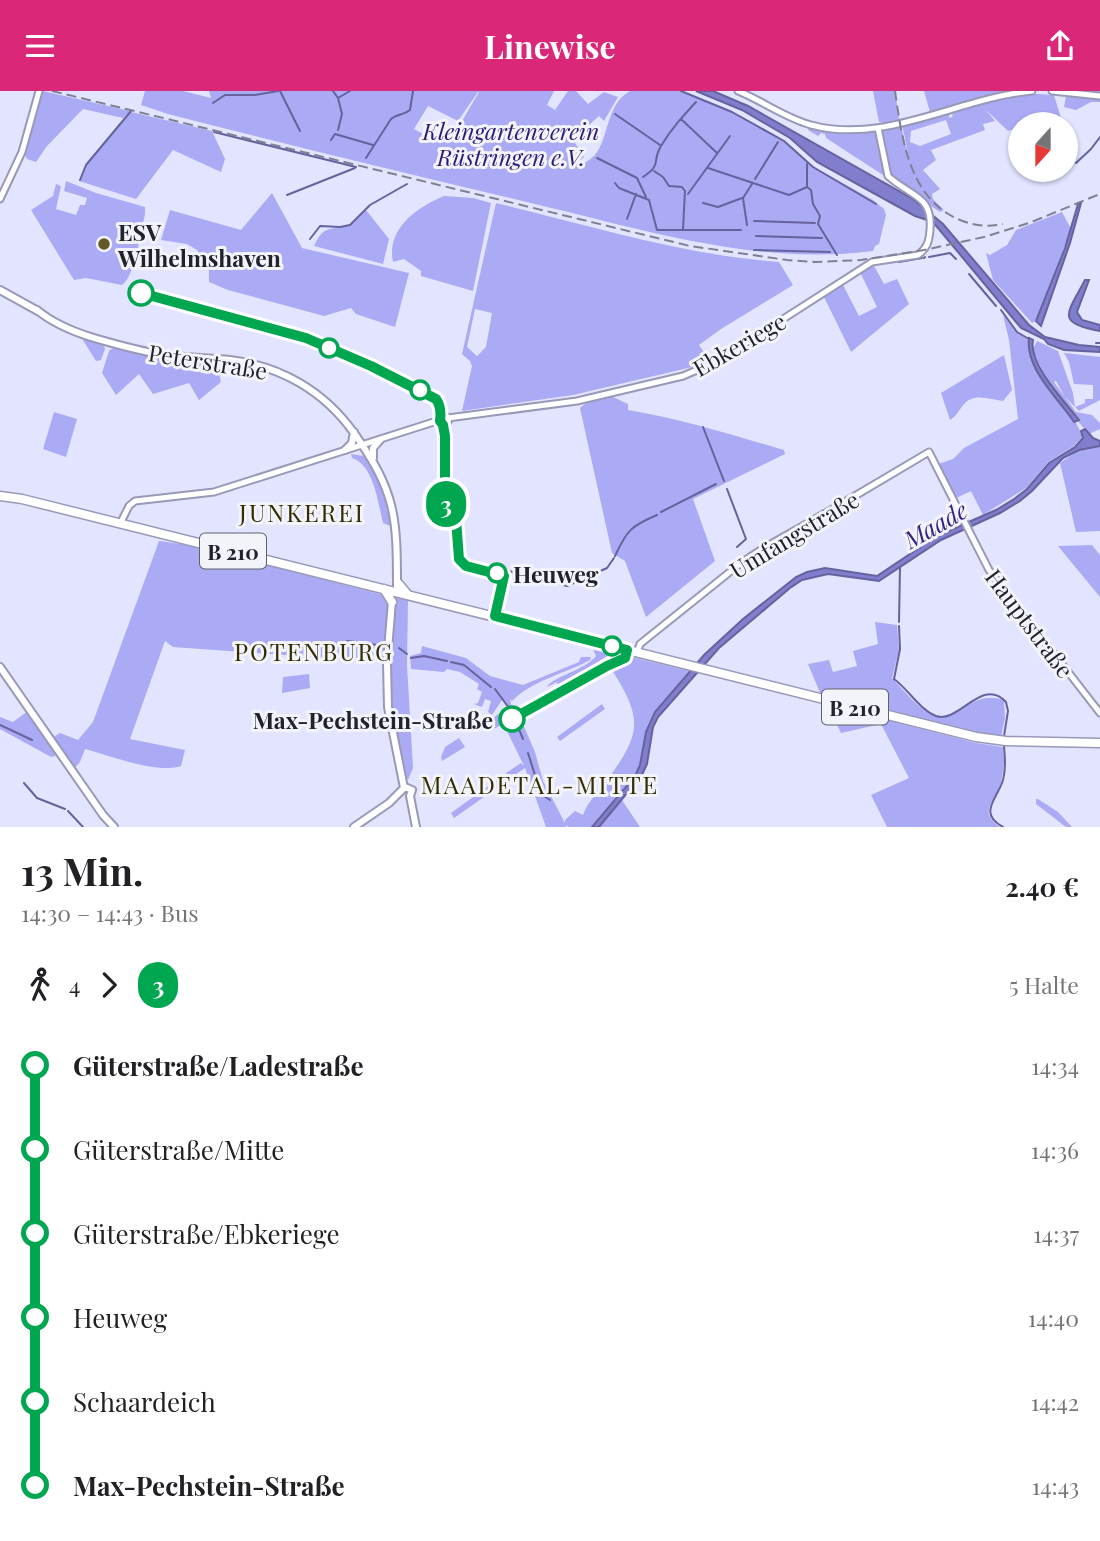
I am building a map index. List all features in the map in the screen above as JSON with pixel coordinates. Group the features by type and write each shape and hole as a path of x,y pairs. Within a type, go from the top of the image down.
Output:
{"main road":[{"name":"Peterstraße","path":"0,290 94,338 157,354 244,362 271,369 293,378 318,394 341,415 373,460 396,519 396,586 387,662 388,707 416,827"},
{"path":"346,450 355,434"},
{"path":"373,460 373,450 380,440"},
{"name":"B 210","path":"0,494 384,589 396,586 408,595 976,737 1006,741 1100,743"},
{"path":"384,589 392,604"},
{"path":"0,667 114,827"},
{"path":"354,827 406,793"}],"street":[{"path":"0,199 22,152 39,91"},
{"path":"738,91 789,117 811,125 845,130 878,128 1031,91"},
{"path":"1052,91 1100,96"},
{"name":"Ebkeriege","path":"380,440 440,422 443,417 448,419 577,401 694,372 716,362 867,265 881,260 918,255 928,244 930,211 925,204 888,176 878,128"},
{"path":"355,434 372,442"},
{"path":"122,524 132,503 140,500 214,492 380,440"},
{"path":"346,450 368,453"},
{"name":"Hauptstraße","path":"929,452 996,579 1100,713"},
{"name":"Umfangstraße","path":"637,652 640,644 740,563 929,452"}],"green space":[{"path":"43,91 130,111 123,118 83,109 47,146 36,162 27,159 25,155"},
{"name":"Kleingartenverein Rüstringen e.V.","path":"145,91 183,91 211,98 209,91 554,91 547,105 555,110 568,91 576,91 588,104 604,92 618,97 604,121 599,116 577,136 575,143 584,157 579,161 581,165 600,148 616,104 630,91 683,91 729,110 784,140 812,166 873,200 884,209 886,215 879,244 873,251 787,254 745,250 618,224 260,137 141,105","holes":["479,92 455,133 448,130 440,143 414,129 428,106 458,121"]},
{"path":"873,91 895,91 899,119 879,122"},
{"path":"924,91 1011,91 930,112"},
{"path":"1067,91 1100,91 1100,102 1091,102 1076,110 1064,107"},
{"path":"1021,93 1054,95 1059,112 1008,112 1008,131 986,110 995,121 983,124 985,130 931,150 936,160 923,170 940,189 932,194 933,199 944,210 940,212 826,138 825,134 818,136 808,130 809,127 855,132 901,125 910,163 902,124 949,112 949,118 952,117 953,111","holes":["946,120 951,134 920,146 910,142 911,131"]},
{"path":"131,112 212,131 225,159 221,172 173,150 136,199 79,181 86,166"},
{"path":"66,181 145,207 134,263 131,273 122,285 86,278 74,280 31,210 53,196 56,184 61,186 56,209 76,215 80,205 85,205 87,198 64,191"},
{"path":"272,193 302,248 409,273 395,327 356,314 351,308 324,316 228,290 209,282 209,271 197,250 187,244 161,240 170,210 241,230"},
{"path":"444,196 473,198 491,203 473,291 421,276 421,271 404,259 393,262 394,239 399,230 414,213"},
{"path":"496,203 672,246 779,262 793,285 699,345 710,361 573,395 462,411 472,366 462,354","holes":["475,309 492,313 486,347 477,356 467,347"]},
{"path":"366,210 389,239 383,264 314,246 325,231 350,224"},
{"path":"1062,212 1071,229 1036,321 1032,323 993,280 986,253 990,255 1007,245 1016,230"},
{"path":"873,264 884,284 897,279 909,304 851,352 823,295 842,283 859,316 877,307 860,272"},
{"path":"1003,315 1017,332 1029,339 1035,367 1069,412 1082,437 1074,446 1048,462 1026,488 983,515 971,491 956,498 938,464 953,459 964,448 1018,419 1009,340"},
{"path":"81,337 104,346 101,360 96,361"},
{"path":"1037,341 1058,351 1073,393 1075,407 1065,397 1076,412 1092,415 1100,423 1100,429 1089,434 1057,393 1033,349"},
{"path":"113,348 152,357 216,361 221,382 199,400 189,383 153,394 139,374 116,395 102,373 109,351"},
{"path":"1064,353 1100,357 1100,400 1079,411 1075,407 1085,403 1085,399 1093,399 1093,385 1074,384"},
{"path":"1004,355 1012,390 1003,401 973,398 950,420 941,393"},
{"path":"613,397 628,404 628,410 726,433 784,450 785,454 693,499 715,561 646,617 625,561 612,553 580,408 591,401"},
{"path":"54,412 77,419 66,457 43,449"},
{"path":"1100,446 1100,531 1076,532 1060,463 1079,450"},
{"path":"351,454 364,456 375,472 386,498 391,526 383,523 370,476"},
{"path":"159,541 195,546 383,595 389,603 383,656 340,659 173,647 165,641 130,739 185,750 181,766 146,766 85,749 80,762 73,770 52,738 60,733 78,740 93,722"},
{"path":"1092,545 1100,555 1100,597 1058,546"},
{"path":"397,598 408,600 407,665 413,768 408,780 395,738 389,690 390,641"},
{"path":"875,622 897,625 899,650 892,678 919,706 938,717 945,717 983,699 1004,700 1005,718 1001,737 821,695 808,664 829,660 833,672 857,666 853,651 878,644"},
{"path":"422,646 466,658 490,676 523,685 579,662 581,657 591,657 590,660 529,688 512,701 510,699 516,717 490,731 483,721 488,721 508,708 502,700 492,715 488,712 491,701 485,699 482,707 474,704 478,703 482,692 477,689 479,684 460,672 447,669 444,672 411,669 410,656 421,653"},
{"path":"592,647 618,654 618,658 614,660 610,654 589,668 591,673 559,691 557,682 547,687 591,661 596,656"},
{"path":"631,657 689,671 654,712 646,732 640,765 634,775 591,827 546,827 525,768 509,779 506,773 521,763 524,766 507,731 522,722 535,752 543,781 565,823 575,811 583,815 626,752 631,739 633,715 612,670"},
{"path":"309,674 310,688 282,693 283,677"},
{"path":"602,704 605,709 560,741 557,737"},
{"path":"827,704 976,743 1003,747 1002,778 989,809 990,817 1000,827 887,827 871,795 909,778 881,724 841,733"},
{"path":"28,711 57,752 55,756 51,757 0,729 0,717 13,722"},
{"path":"459,738 465,747 442,761 445,747"},
{"path":"501,777 504,783 454,818 451,813"},
{"path":"1036,799 1058,812 1072,827 1066,827 1036,804"},
{"path":"622,800 640,827 599,827"}],"shaded area":[{"path":"696,91 713,91 748,106 913,199 943,224 1029,325 1045,337 1100,347 1100,352 1064,350 1021,328 933,222 915,216 817,162 790,138 742,110"},
{"path":"1081,203 1041,326 1036,321 1065,248 1078,204"},
{"path":"1085,280 1089,280 1077,312 1082,320 1100,325 1100,331 1076,324 1069,315"},
{"path":"1029,338 1033,340 1033,350 1042,371 1079,420 1074,422 1037,372 1029,350"},
{"path":"1085,429 1100,441 1100,446 1079,450 1063,458 1020,501 941,540 879,581 828,574 802,580 790,588 719,648 658,717 653,727 647,764 642,775 599,827 592,827 635,776 640,765 646,732 655,712 704,655 743,619 796,577 807,572 825,568 877,576 937,536 996,510 1027,489 1049,463 1075,447 1083,438 1081,431"}],"waterway":[{"path":"213,103 225,95 255,95 278,91"},
{"path":"280,91 300,131"},
{"path":"333,91 338,98"},
{"path":"338,130 342,114 338,98 350,91"},
{"path":"366,158 391,119 410,110 413,91"},
{"path":"681,91 732,112 784,141 813,167 876,204"},
{"path":"643,177 655,166 658,151 669,134 696,102"},
{"path":"80,180 86,165 131,111"},
{"path":"615,114 660,145"},
{"path":"681,119 717,153"},
{"path":"214,132 356,167"},
{"path":"331,140 335,134 373,145"},
{"path":"688,194 730,136"},
{"path":"1078,161 1100,137"},
{"path":"755,179 778,142"},
{"path":"597,158 637,178 646,197"},
{"path":"807,164 807,187 811,190 813,204 820,216 818,224 837,255"},
{"path":"287,195 355,168"},
{"path":"708,168 789,195 807,187"},
{"path":"654,171 663,177 669,186 682,187 685,191 683,229"},
{"path":"615,183 619,188 649,200 657,230 741,230"},
{"path":"310,239 320,226 350,225 370,205 407,184"},
{"path":"747,225 743,198 752,184"},
{"path":"627,219 636,194"},
{"path":"703,203 718,207 742,198"},
{"path":"754,221 815,223"},
{"path":"756,236 822,238"},
{"path":"754,250 830,252"},
{"path":"929,257 950,253 956,259"},
{"path":"899,262 922,258"},
{"path":"969,274 996,306"},
{"path":"1001,310 1017,332 1029,339"},
{"path":"703,427 724,481"},
{"path":"661,512 716,484"},
{"path":"727,489 746,539 737,547"},
{"path":"615,556 631,530 657,515"},
{"path":"489,566 567,586 607,568 614,558"},
{"path":"899,622 900,567"},
{"path":"899,626 900,649 894,679 924,709 936,716 953,714 979,697 997,695 1006,702 1008,711 1004,736"},
{"path":"347,641 378,645"},
{"path":"399,648 407,654"},
{"path":"411,658 424,656 447,661"},
{"path":"451,662 464,665 491,687"},
{"path":"495,689 509,708"},
{"path":"516,722 523,739"},
{"path":"0,725 32,740"},
{"path":"1003,827 995,822 990,811 1004,776 1004,746"},
{"path":"528,753 541,794 550,800"},
{"path":"24,783 37,798 65,809"},
{"path":"68,811 83,827"}],"railway":[{"path":"52,91 690,246 787,260 861,260 924,250 984,237 1029,223 1100,194"},
{"path":"895,91 911,166 929,198 943,210 965,222 981,225 1003,224"}],"bus line":[{"name":"3","path":"141,293 306,338 371,366 436,399 440,405 440,421 445,436 445,499 456,519 459,559 466,566 504,576 495,616 627,650 625,658 512,719"}],"place":[{"name":"ESV Wilhelmshaven","path":"104,244"},
{"name":"Heuweg","path":"497,573"},
{"name":"Max-Pechstein-Straße","path":"512,719"}],"district":[{"name":"JUNKEREI","path":"302,512"},
{"name":"POTENBURG","path":"314,651"},
{"name":"MAADETAL-MITTE","path":"540,784"}],"water label":[{"name":"Maade","path":"935,524"}]}
